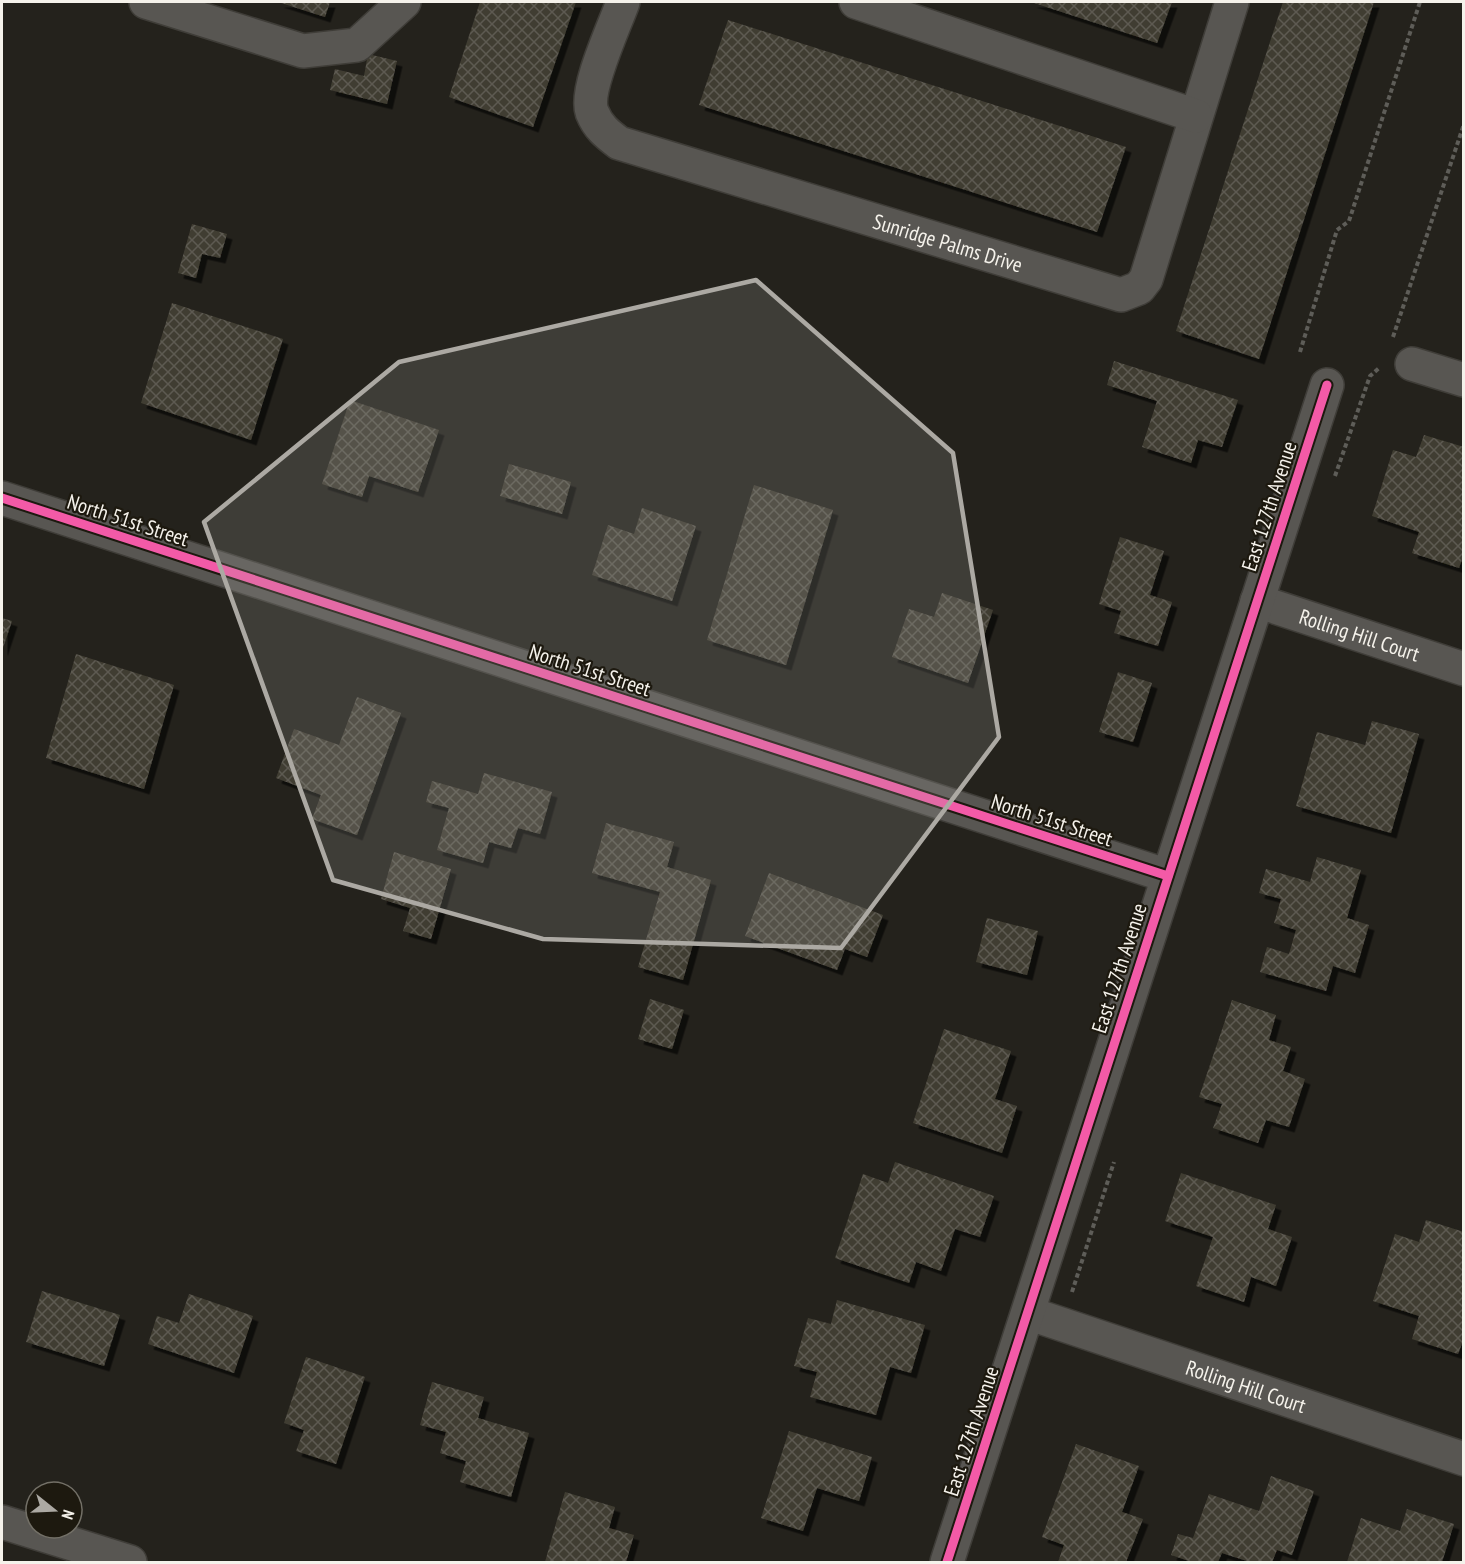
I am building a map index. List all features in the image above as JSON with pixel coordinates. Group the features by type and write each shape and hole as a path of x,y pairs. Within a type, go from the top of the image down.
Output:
{"street":[{"path":"146,2 303,51 357,45 404,2"},
{"name":"Sunridge Palms Drive","path":"623,2 591,90 591,110 602,130 619,143 1121,295 1139,288 1146,279 1232,2"},
{"path":"856,2 1196,116"},
{"path":"1396,357 1464,380"},
{"name":"East 127th Avenue","path":"947,1563 1327,385"},
{"name":"North 51st Street","path":"2,498 1168,876"},
{"name":"Rolling Hill Court","path":"1257,601 1464,669"},
{"name":"Rolling Hill Court","path":"1028,1313 1464,1459"},
{"path":"2,1522 130,1563"}],"path":[{"path":"1300,352 1337,230 1349,220 1420,2"},
{"path":"1332,484 1370,376 1396,357 1464,124"}],"highlighted area":[{"path":"756,280 953,453 999,737 841,948 543,939 333,880 204,522 399,362"}],"building":[{"path":"278,2 330,2 325,17"},
{"path":"480,2 576,2 533,127 449,97"},
{"path":"1031,2 1172,2 1157,43"},
{"path":"1283,2 1374,2 1259,359 1176,331"},
{"path":"728,20 1126,147 1097,232 699,105"},
{"path":"368,54 397,61 387,104 330,90 335,69 364,76"},
{"path":"192,224 227,234 220,258 202,254 196,278 178,273"},
{"path":"172,303 283,339 251,440 141,403"},
{"path":"1114,361 1238,400 1222,447 1198,440 1191,463 1142,447 1157,401 1107,385"},
{"path":"350,400 439,430 418,492 369,476 362,497 322,484"},
{"path":"1424,435 1464,447 1464,554 1459,568 1412,553 1419,532 1372,516 1393,450 1416,457"},
{"path":"509,464 571,482 562,514 500,496"},
{"path":"754,485 833,510 786,665 707,640"},
{"path":"642,508 696,526 672,601 592,575 608,525 634,534"},
{"path":"1120,537 1164,551 1150,595 1172,602 1158,646 1114,633 1121,611 1099,604"},
{"path":"942,593 993,610 968,683 892,657 909,609 934,617"},
{"path":"2,618 12,621 2,651"},
{"path":"76,654 174,685 144,789 46,758"},
{"path":"1118,672 1152,683 1133,742 1099,732"},
{"path":"357,697 401,713 357,835 312,819 321,795 276,778 294,729 339,745"},
{"path":"1372,721 1419,734 1391,833 1296,806 1317,732 1365,745"},
{"path":"484,773 552,792 540,834 518,828 511,848 489,842 483,863 437,850 449,808 426,802 432,781 478,794"},
{"path":"606,823 674,842 667,867 711,880 683,980 638,967 660,892 592,873"},
{"path":"394,852 451,869 431,939 403,931 410,908 381,899"},
{"path":"1317,857 1361,870 1347,918 1369,925 1355,973 1333,966 1326,991 1260,972 1267,947 1289,954 1296,930 1274,923 1281,899 1259,893 1266,869 1310,882"},
{"path":"769,873 883,915 867,957 845,949 837,970 745,936"},
{"path":"987,918 1038,931 1027,975 976,962"},
{"path":"650,999 684,1010 672,1049 638,1039"},
{"path":"1232,1000 1276,1015 1269,1040 1291,1047 1283,1071 1305,1079 1289,1127 1266,1120 1258,1143 1213,1128 1222,1104 1199,1097"},
{"path":"944,1029 1011,1051 995,1099 1017,1106 1002,1153 913,1123"},
{"path":"895,1162 994,1196 980,1237 955,1229 941,1271 916,1262 909,1283 835,1258 863,1174 888,1183"},
{"path":"1181,1173 1276,1205 1268,1229 1292,1237 1276,1286 1251,1277 1244,1302 1196,1286 1213,1237 1165,1221"},
{"path":"1426,1220 1464,1232 1464,1338 1458,1354 1412,1339 1419,1316 1373,1301 1395,1234 1419,1242"},
{"path":"42,1291 120,1315 104,1366 26,1342"},
{"path":"189,1294 253,1316 234,1373 148,1344 157,1316 179,1323"},
{"path":"837,1300 925,1325 911,1373 890,1367 876,1415 810,1397 817,1372 794,1366 808,1318 831,1324"},
{"path":"306,1357 365,1377 336,1464 296,1451 304,1430 284,1423"},
{"path":"432,1382 484,1397 478,1418 529,1433 511,1497 460,1482 466,1461 440,1453 446,1432 420,1425"},
{"path":"789,1431 872,1457 859,1501 817,1488 803,1531 761,1518"},
{"path":"1076,1444 1139,1466 1122,1512 1143,1519 1126,1562 1058,1562 1064,1545 1042,1537"},
{"path":"1271,1476 1314,1491 1292,1555 1277,1550 1272,1562 1250,1562 1222,1553 1218,1562 1192,1562 1171,1555 1178,1534 1193,1538 1209,1494 1259,1511"},
{"path":"565,1492 615,1507 609,1528 634,1535 626,1562 545,1562"},
{"path":"1407,1509 1454,1524 1442,1562 1347,1562 1361,1518 1400,1531"}],"cycle path":[{"path":"947,1562 1327,385"},
{"path":"2,498 1168,876"}]}
